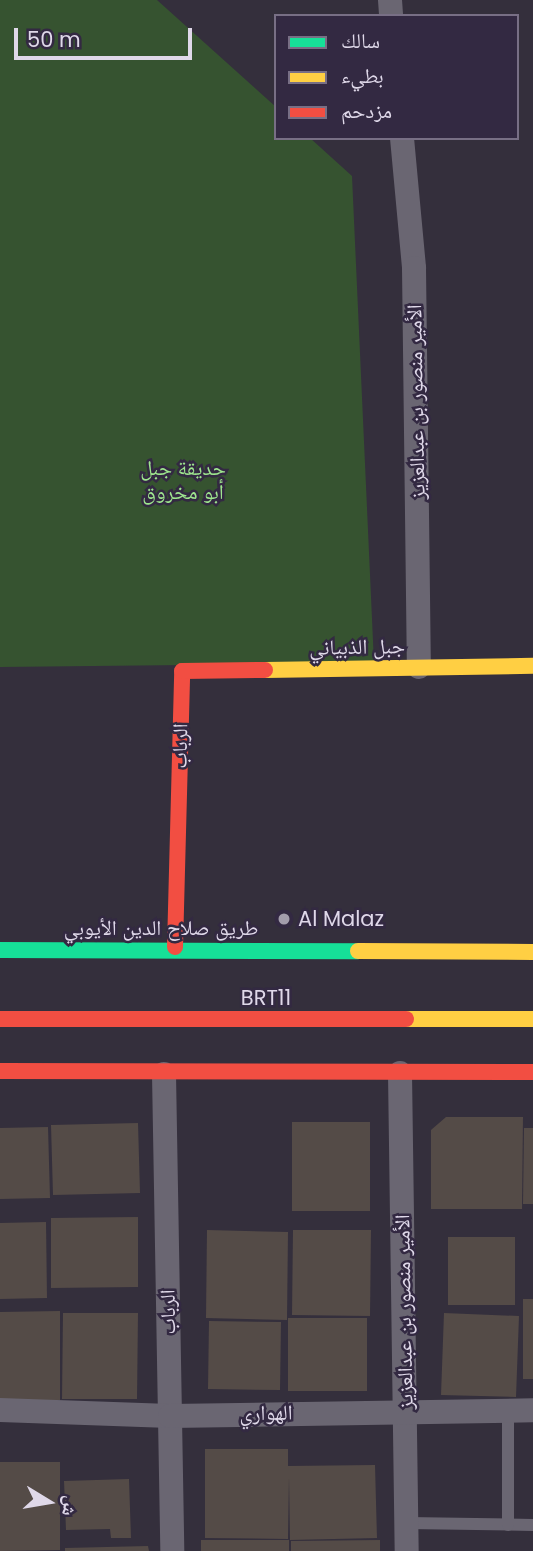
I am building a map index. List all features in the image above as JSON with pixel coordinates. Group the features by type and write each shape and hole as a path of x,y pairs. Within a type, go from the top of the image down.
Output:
{"main road":[{"name":"جبل الذبياني","path":"182,671 533,666"},
{"name":"الرباب","path":"175,947 182,671"},
{"name":"طريق صلاح الدين الأيوبي","path":"0,950 175,947 533,952"},
{"name":"BRT11","path":"0,1019 533,1019"},
{"path":"0,1071 164,1074 533,1072"}],"street":[{"name":"الأمير منصور بن عبدالعزيز","path":"402,140 414,268 419,667"},
{"name":"الأمير منصور بن عبدالعزيز","path":"400,1073 407,1551"},
{"name":"الرباب","path":"164,1074 172,1551"},
{"name":"الهواري","path":"0,1410 170,1416 405,1410 533,1410"}],"lane":[{"path":"508,1410 508,1525"},
{"path":"407,1523 533,1525"}],"green space":[{"name":"حديقة جبل أبو مخروق","path":"0,0 157,0 274,105 274,140 312,140 352,176 374,663 0,667"}],"building":[{"path":"446,1117 523,1117 522,1209 431,1209 431,1130"},
{"path":"292,1122 370,1122 370,1211 292,1211"},
{"path":"138,1123 140,1193 53,1195 51,1125"},
{"path":"48,1127 50,1198 0,1199 0,1128"},
{"path":"524,1128 533,1128 533,1204 523,1204"},
{"path":"138,1217 138,1287 51,1288 51,1218"},
{"path":"46,1222 47,1298 0,1299 0,1223"},
{"path":"207,1230 288,1232 287,1320 206,1318"},
{"path":"293,1230 371,1230 370,1316 292,1315"},
{"path":"448,1237 515,1237 515,1305 448,1305"},
{"path":"523,1299 533,1299 533,1379 523,1379"},
{"path":"60,1311 60,1400 0,1400 0,1312"},
{"path":"63,1313 138,1313 137,1399 62,1399"},
{"path":"444,1313 519,1316 516,1397 441,1395"},
{"path":"288,1318 367,1318 367,1391 288,1391"},
{"path":"209,1321 281,1322 280,1390 208,1389"},
{"path":"205,1449 288,1449 288,1466 375,1465 377,1538 290,1540 289,1477 288,1539 205,1538"},
{"path":"0,1462 60,1462 60,1550 0,1551"},
{"path":"129,1479 131,1538 111,1538 110,1529 66,1530 64,1481"},
{"path":"201,1540 289,1540 289,1551 201,1551"},
{"path":"380,1540 380,1551 291,1551 291,1541"},
{"path":"148,1546 149,1551 65,1551 65,1548"}],"traffic: fast":[{"path":"0,950 358,951"}],"traffic: slow":[{"path":"265,670 533,666"},
{"path":"358,951 533,952"},
{"path":"406,1019 533,1019"}],"traffic: jam":[{"path":"175,947 182,671 265,670"},
{"path":"0,1019 406,1019"},
{"path":"0,1071 533,1072"}],"place":[{"name":"Al Malaz","path":"284,919"}]}
